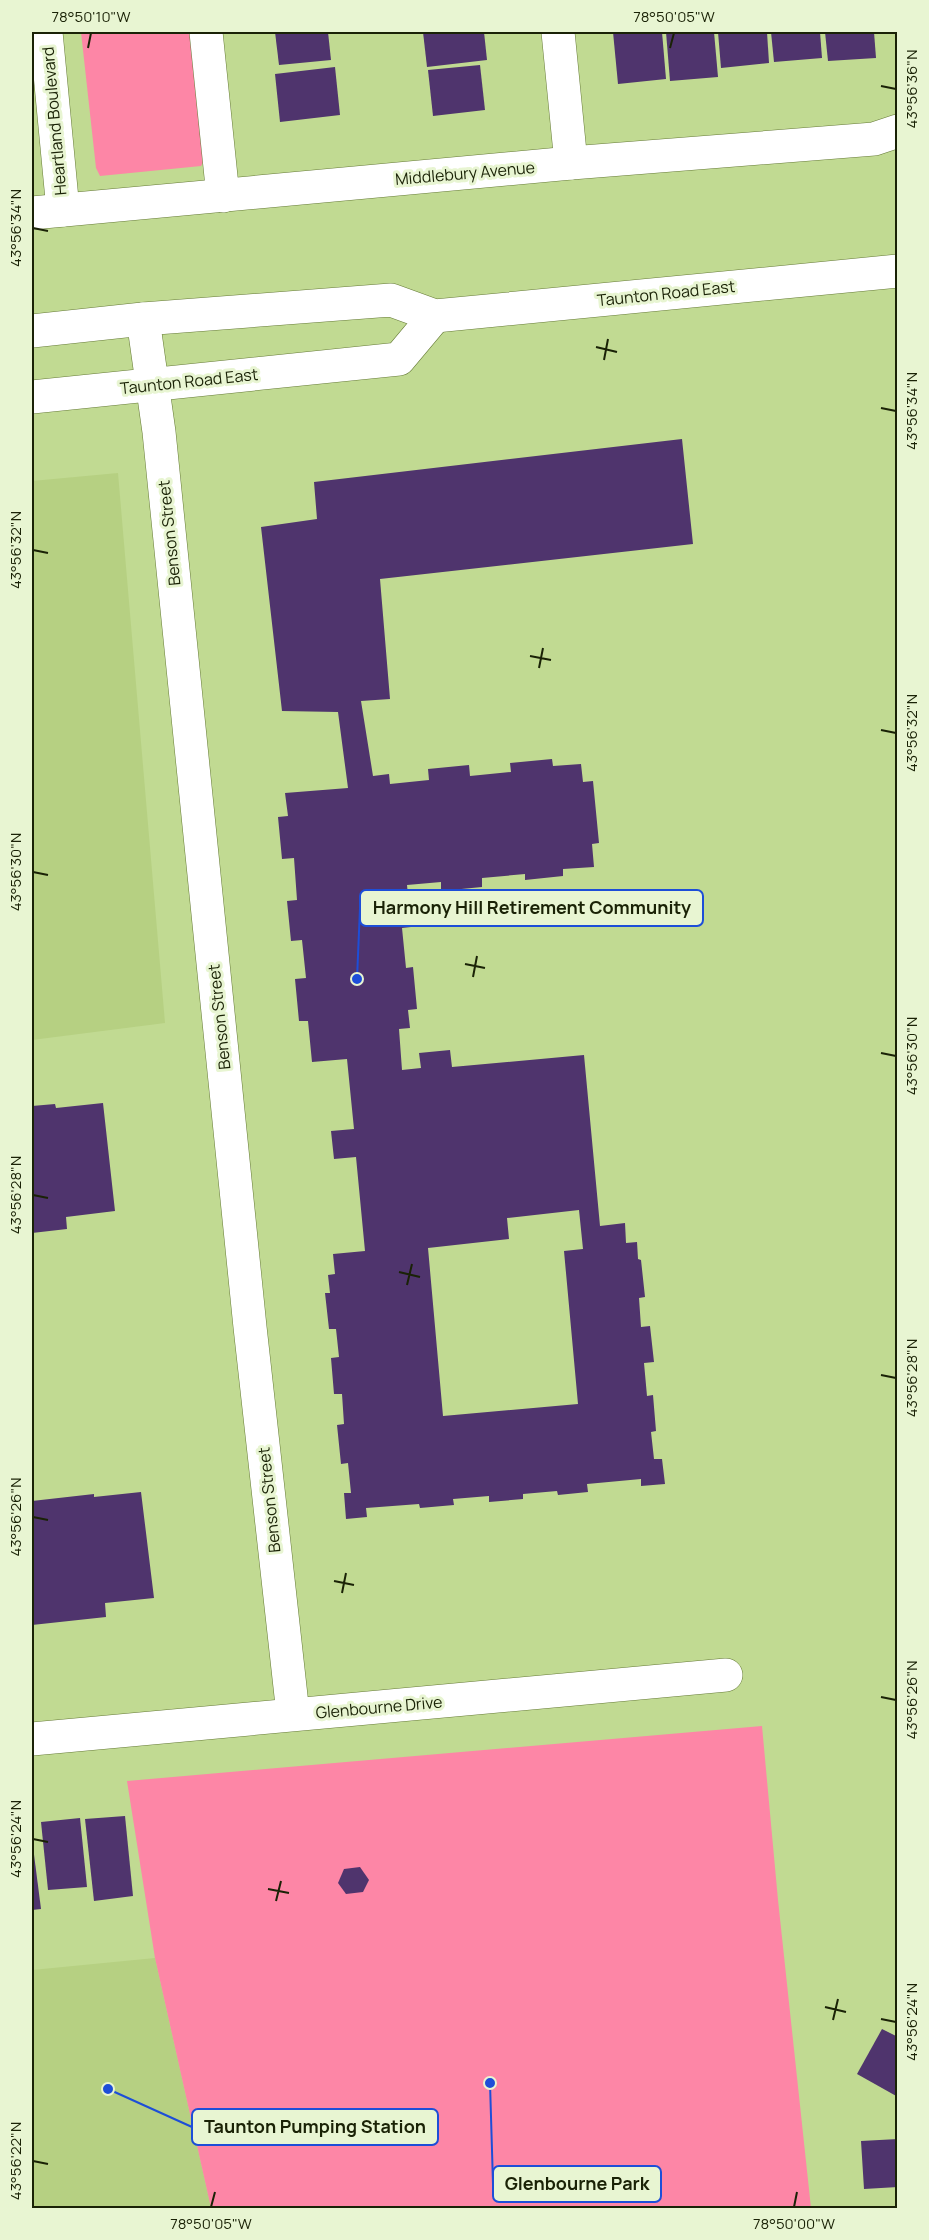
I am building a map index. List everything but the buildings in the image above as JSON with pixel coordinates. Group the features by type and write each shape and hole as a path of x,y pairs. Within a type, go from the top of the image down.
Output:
{"street":[{"name":"Heartland Boulevard","path":"46,32 47,211"},
{"path":"206,32 223,196"},
{"path":"558,32 572,163"},
{"name":"Middlebury Avenue","path":"47,211 572,163 874,139 897,130"},
{"name":"Taunton Road East","path":"32,331 391,300 435,316 897,271"},
{"name":"Taunton Road East","path":"32,397 399,359 435,316"},
{"name":"Benson Street","path":"143,320 159,432 293,1714"},
{"name":"Glenbourne Drive","path":"32,1739 726,1676"}],"shaded area":[{"path":"81,32 194,32 206,157 201,166 100,176 96,168"},
{"path":"118,473 165,1023 32,1040 32,481"},
{"path":"762,1726 811,2208 211,2208 155,1958 127,1781"},
{"path":"155,1958 211,2208 32,2208 32,1970"}],"place":[{"name":"Harmony Hill Retirement Community","path":"357,979"},
{"name":"Glenbourne Park","path":"490,2083"},
{"name":"Taunton Pumping Station","path":"108,2089"}]}
